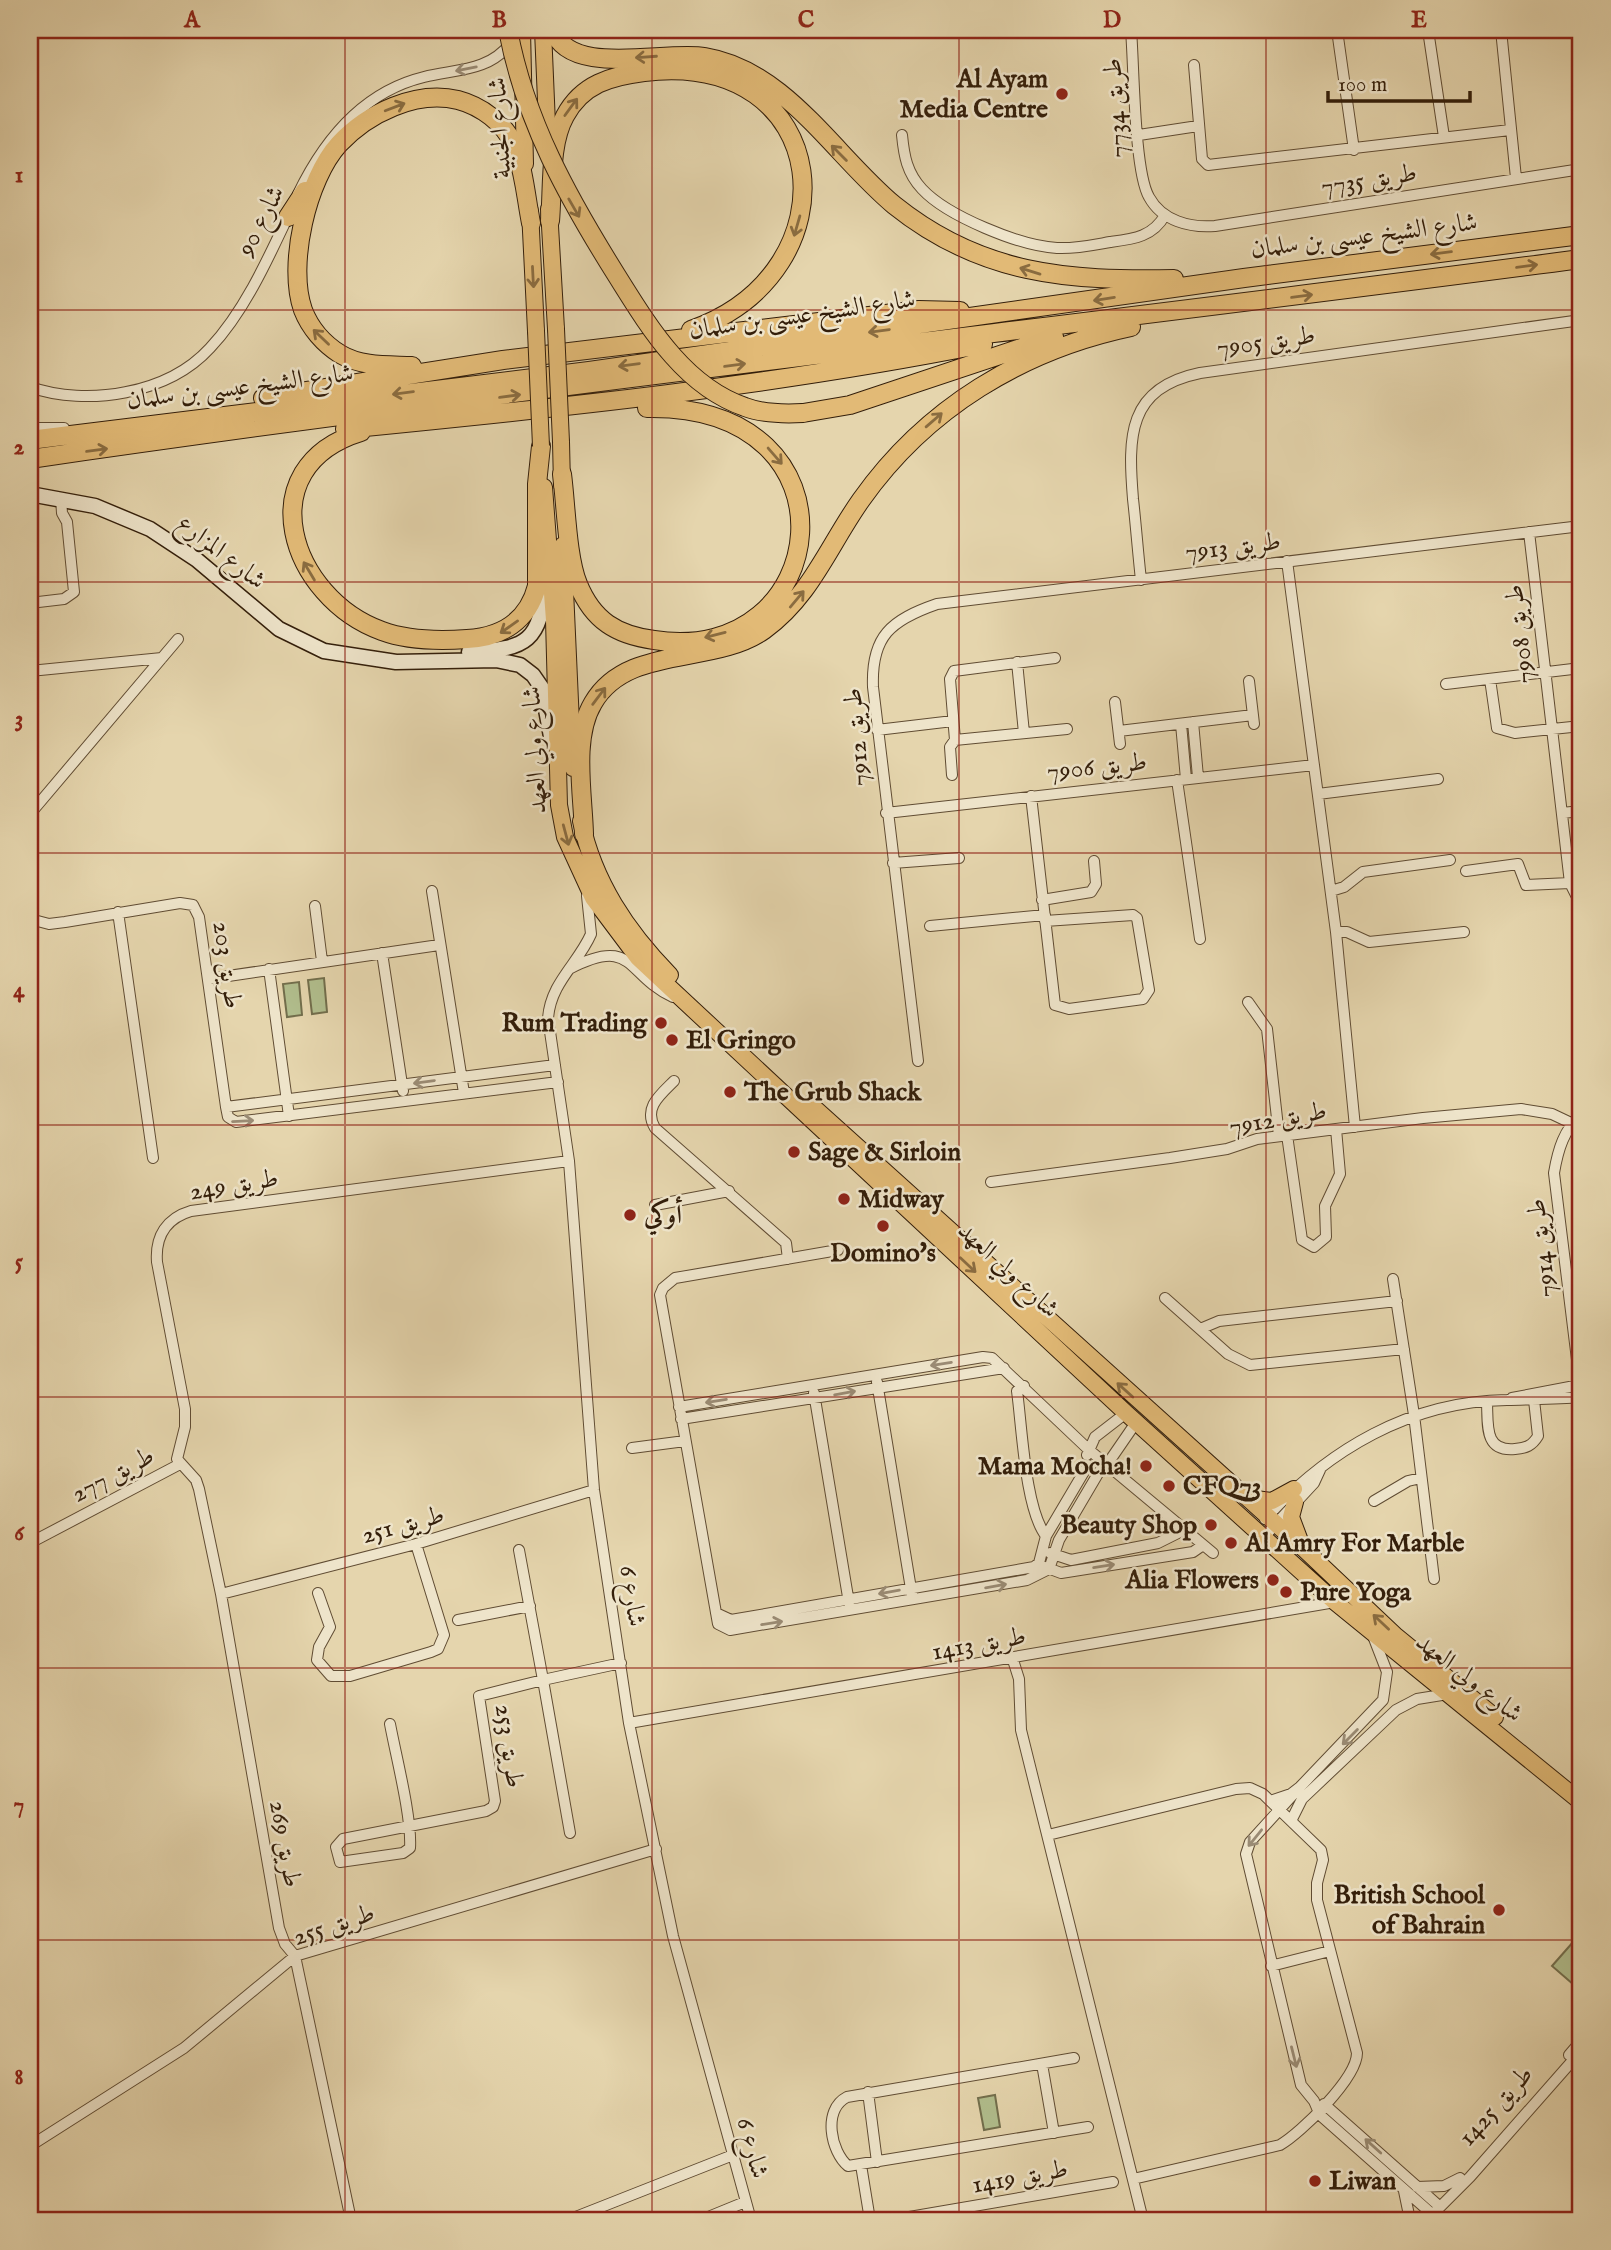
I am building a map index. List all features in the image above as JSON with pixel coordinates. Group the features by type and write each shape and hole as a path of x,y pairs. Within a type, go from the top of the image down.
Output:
{"highway":[{"path":"508,30 522,88 553,168 581,220 662,344 694,376 732,401 759,411 803,412 850,405 989,357 1131,317"},
{"path":"553,30 563,46 595,59 674,55 706,57 738,66 764,82 791,104 895,206 939,235 990,259 1041,274 1080,279 1244,278"},
{"path":"550,221 558,135 564,117 588,88 614,75 667,71 730,78 757,93 780,115 795,143 803,177 801,211 792,243 782,262 763,286 740,307 709,324 645,344"},
{"path":"288,217 337,146 365,121 419,99 446,97 467,102 486,112 502,127 513,144 531,223"},
{"path":"337,146 306,208 299,273 302,308 314,332 340,354 367,365 423,366 503,360 919,310 1023,311"},
{"name":"شارع الشيخ عيسى بن سلمان","path":"30,440 603,369 1244,278 1581,234"},
{"name":"شارع الشيخ عيسى بن سلمان","path":"30,459 887,345 1131,317 1581,259"},
{"path":"584,834 582,742 592,703 609,682 637,667 734,647 762,631 788,610 813,580 861,501 894,459 937,416 983,385 1040,353 1098,334 1234,304"},
{"path":"130,445 198,448 475,414 652,397 781,380 1100,320"},
{"path":"30,430 68,428 503,360"},
{"path":"475,414 670,408 719,418 761,441 780,461 794,485 802,515 801,547 790,575 772,602 751,621 720,635 662,642 628,636 605,624 577,583 562,474"},
{"path":"388,425 340,439 312,458 298,485 292,520 303,561 328,596 351,615 382,631 420,640 485,638 501,633 520,620 533,600 537,586 537,484 541,446"}],"main road":[{"name":"شارع الجنبية","path":"519,30 522,119 531,223"},
{"name":"شارع الجنبية","path":"543,30 550,221"},
{"name":"شارع ولي العهد","path":"550,221 561,442 567,672 573,764 589,856 614,904 635,936 670,976 1248,1498 1396,1636 1474,1697 1581,1802"},
{"name":"شارع ولي العهد","path":"531,223 541,446 550,563 559,804 565,836 576,866 593,898 638,958 1259,1534 1373,1636 1520,1745 1581,1794"},
{"path":"1131,1417 1140,1414 1179,1446 1209,1464"},
{"path":"1248,1498 1272,1501 1295,1495 1292,1525 1304,1549"}],"street":[{"name":"شارع 90","path":"30,387 54,393 104,396 151,385 186,368 209,350 237,313 316,160 335,132 363,106 392,89 423,77 489,63 504,51 519,30"},
{"name":"طريق 7734","path":"1132,30 1143,184 1152,201 1165,215"},
{"path":"1337,30 1354,150"},
{"path":"1428,30 1444,137"},
{"path":"1501,30 1516,178"},
{"path":"1194,65 1202,159 1208,166 1510,130"},
{"path":"1139,135 1198,126"},
{"path":"902,135 908,167 929,196 987,227 1036,244 1066,248 1135,239 1155,228 1165,215"},
{"name":"طريق 7735","path":"1165,215 1189,225 1215,226 1581,169"},
{"name":"طريق 7905","path":"1141,580 1130,439 1137,416 1146,402 1170,382 1200,373 1581,320"},
{"name":"شارع المزارع","path":"30,494 67,499 114,513 167,539 210,570 270,622 299,641 338,655 377,660 496,660 520,665 533,675 542,688 557,764"},
{"path":"30,603 64,599 74,592 67,499"},
{"name":"طريق 7913","path":"894,625 937,604 1581,526"},
{"name":"طريق 7908","path":"1529,533 1570,883 1581,905"},
{"path":"1287,561 1336,932 1355,1127"},
{"name":"شارع المزارع","path":"377,660 500,650 517,645 531,635 540,621 550,563"},
{"name":"طريق 7912","path":"894,625 881,640 872,660 886,813 918,1060"},
{"path":"30,814 178,639"},
{"path":"30,671 162,658"},
{"path":"952,775 950,747 955,740 950,679 954,671 1055,658"},
{"path":"1017,662 1024,733"},
{"path":"1446,684 1581,668"},
{"path":"1490,679 1497,728 1515,733 1581,726"},
{"path":"1119,731 1193,722 1253,720 1249,681"},
{"path":"1115,702 1121,744"},
{"path":"877,730 954,721"},
{"path":"1193,722 1198,777"},
{"path":"1181,723 1182,779 1200,939"},
{"path":"955,740 1067,729"},
{"name":"طريق 7906","path":"886,813 1314,765"},
{"path":"1318,794 1438,779"},
{"path":"930,926 1045,918 1133,915 1137,918 1149,990 1147,995 1143,999 1069,1009 1058,1007 1045,918 1042,900 1031,796"},
{"path":"1562,813 1581,811"},
{"path":"893,863 959,858"},
{"path":"1331,891 1344,887 1363,872 1450,860"},
{"path":"1042,900 1091,892 1096,884 1094,861"},
{"path":"1466,871 1517,864 1521,866 1524,882 1530,886 1570,883"},
{"name":"شارع 6","path":"576,866 590,907 591,934 550,1000 549,1030 569,1161 594,1490 629,1723 673,1936 751,2220"},
{"path":"432,891 464,1093"},
{"name":"طريق 203","path":"30,919 57,923 180,903 193,905 200,917 226,1107"},
{"path":"314,906 322,961"},
{"path":"118,912 153,1158"},
{"path":"1336,932 1347,932 1369,942 1464,932"},
{"path":"208,979 439,945"},
{"path":"382,953 404,1100"},
{"path":"566,971 590,958 619,956 632,963 661,991 682,1000"},
{"path":"269,969 289,1116"},
{"path":"1248,1002 1267,1029 1302,1240 1314,1247 1326,1237 1325,1206 1340,1178 1336,1129"},
{"path":"555,1065 226,1107 232,1122 558,1082"},
{"path":"674,1081 654,1101 652,1121 786,1242 788,1259"},
{"name":"طريق 7912","path":"991,1182 1182,1156 1283,1136 1521,1109 1542,1111 1571,1123"},
{"name":"طريق 7914","path":"1581,1114 1571,1123 1558,1150 1555,1173 1581,1391"},
{"name":"طريق 249","path":"180,1464 177,1454 185,1427 185,1409 156,1253 163,1229 176,1217 191,1211 569,1161"},
{"path":"655,1205 729,1191"},
{"path":"838,1250 675,1278 663,1288 660,1301 718,1624 730,1630 850,1610 1021,1571 1039,1563 1046,1536 1088,1465 1088,1449 1095,1437 1131,1417"},
{"path":"1393,1279 1415,1415 1434,1578"},
{"path":"1165,1298 1238,1361 1256,1366 1404,1349"},
{"path":"1200,1329 1219,1321 1396,1301"},
{"path":"679,1407 983,1357 992,1358 1088,1449 1213,1553"},
{"path":"681,1419 1005,1368"},
{"path":"876,1374 912,1594"},
{"path":"813,1385 850,1610"},
{"path":"1024,1386 1017,1391 1033,1505 1039,1527 1046,1536"},
{"path":"1259,1534 1295,1495 1316,1480 1320,1470 1371,1433 1415,1415 1487,1402 1581,1391"},
{"path":"1508,1399 1534,1400 1581,1391"},
{"path":"1487,1402 1490,1441 1495,1447 1505,1450 1526,1448 1538,1436 1534,1400"},
{"path":"716,1613 731,1620 849,1599 1027,1580 1049,1569 1059,1540 1099,1472 1108,1465 1131,1417"},
{"path":"632,1448 685,1441"},
{"path":"180,1464 198,1484 221,1594"},
{"name":"طريق 277","path":"30,1543 180,1464"},
{"path":"1088,1465 1099,1472"},
{"path":"1374,1501 1411,1479 1421,1478"},
{"name":"طريق 251","path":"221,1594 416,1545 594,1490"},
{"path":"1043,1550 1071,1560 1158,1543 1184,1530"},
{"path":"318,1593 330,1627 319,1647 317,1660 331,1676 350,1676 438,1649 444,1635 416,1545"},
{"path":"1039,1563 1061,1573 1193,1552 1203,1545"},
{"path":"519,1550 543,1680 621,1663"},
{"name":"طريق 269","path":"221,1594 275,1906 285,1944 295,1956 351,2220"},
{"name":"طريق 1413","path":"629,1723 1013,1660 1335,1602"},
{"path":"458,1620 530,1606"},
{"path":"1373,1636 1387,1672 1387,1687 1375,1712 1250,1842 1246,1854 1301,2085 1403,2189 1436,2210"},
{"path":"1013,1660 1019,1679 1021,1730 1143,2220"},
{"name":"طريق 253","path":"390,1724 407,1826 411,1844 406,1852 345,1863 337,1859 339,1841 407,1826 493,1807 495,1801 479,1696 543,1680 570,1833"},
{"path":"1291,1821 1302,1799 1384,1721 1408,1702 1451,1694"},
{"path":"1375,1712 1384,1721"},
{"path":"1270,1801 1291,1794 1300,1787"},
{"path":"1048,1835 1236,1789 1257,1790 1321,1850 1323,1860 1316,1893 1357,2057 1352,2072 1299,2132 1280,2145 1133,2179"},
{"name":"طريق 255","path":"30,2146 184,2048 295,1956 656,1849"},
{"path":"1271,1966 1331,1951"},
{"name":"طريق 1425","path":"1436,2210 1460,2178 1581,2041"},
{"name":"طريق 1425","path":"1436,2210 1470,2177 1581,2051"},
{"path":"1074,2059 868,2092 841,2100 830,2119 845,2164 861,2165 1088,2127"},
{"path":"1042,2064 1054,2133"},
{"path":"868,2092 877,2162"},
{"path":"1333,2094 1343,2119"},
{"path":"1321,2108 1343,2119 1413,2183 1436,2210"},
{"path":"568,2220 733,2155"},
{"path":"861,2165 870,2220"},
{"path":"1403,2189 1413,2183 1435,2188 1460,2178"},
{"name":"طريق 1419","path":"899,2220 1113,2182"},
{"path":"1403,2189 1410,2220"},
{"path":"701,2220 745,2202"},
{"path":"970,2207 973,2220"}],"green space":[{"path":"324,978 327,1012 312,1014 308,980"},
{"path":"299,982 302,1015 287,1017 283,984"},
{"path":"1581,1933 1581,1991 1552,1966"},
{"path":"995,2095 1000,2127 984,2130 978,2098"}],"place":[{"name":"Al Ayam Media Centre","path":"1062,94"},
{"name":"Rum Trading","path":"661,1023"},
{"name":"El Gringo","path":"672,1040"},
{"name":"The Grub Shack","path":"730,1092"},
{"name":"Sage & Sirloin","path":"794,1152"},
{"name":"Midway","path":"844,1199"},
{"name":"أوكي","path":"630,1215"},
{"name":"Domino's","path":"883,1226"},
{"name":"Mama Mocha!","path":"1146,1466"},
{"name":"CFQ73","path":"1169,1486"},
{"name":"Beauty Shop","path":"1211,1525"},
{"name":"Al Amry For Marble","path":"1231,1543"},
{"name":"Alia Flowers","path":"1273,1580"},
{"name":"Pure Yoga","path":"1286,1592"},
{"name":"British School of Bahrain","path":"1499,1910"},
{"name":"Liwan","path":"1315,2181"}]}
